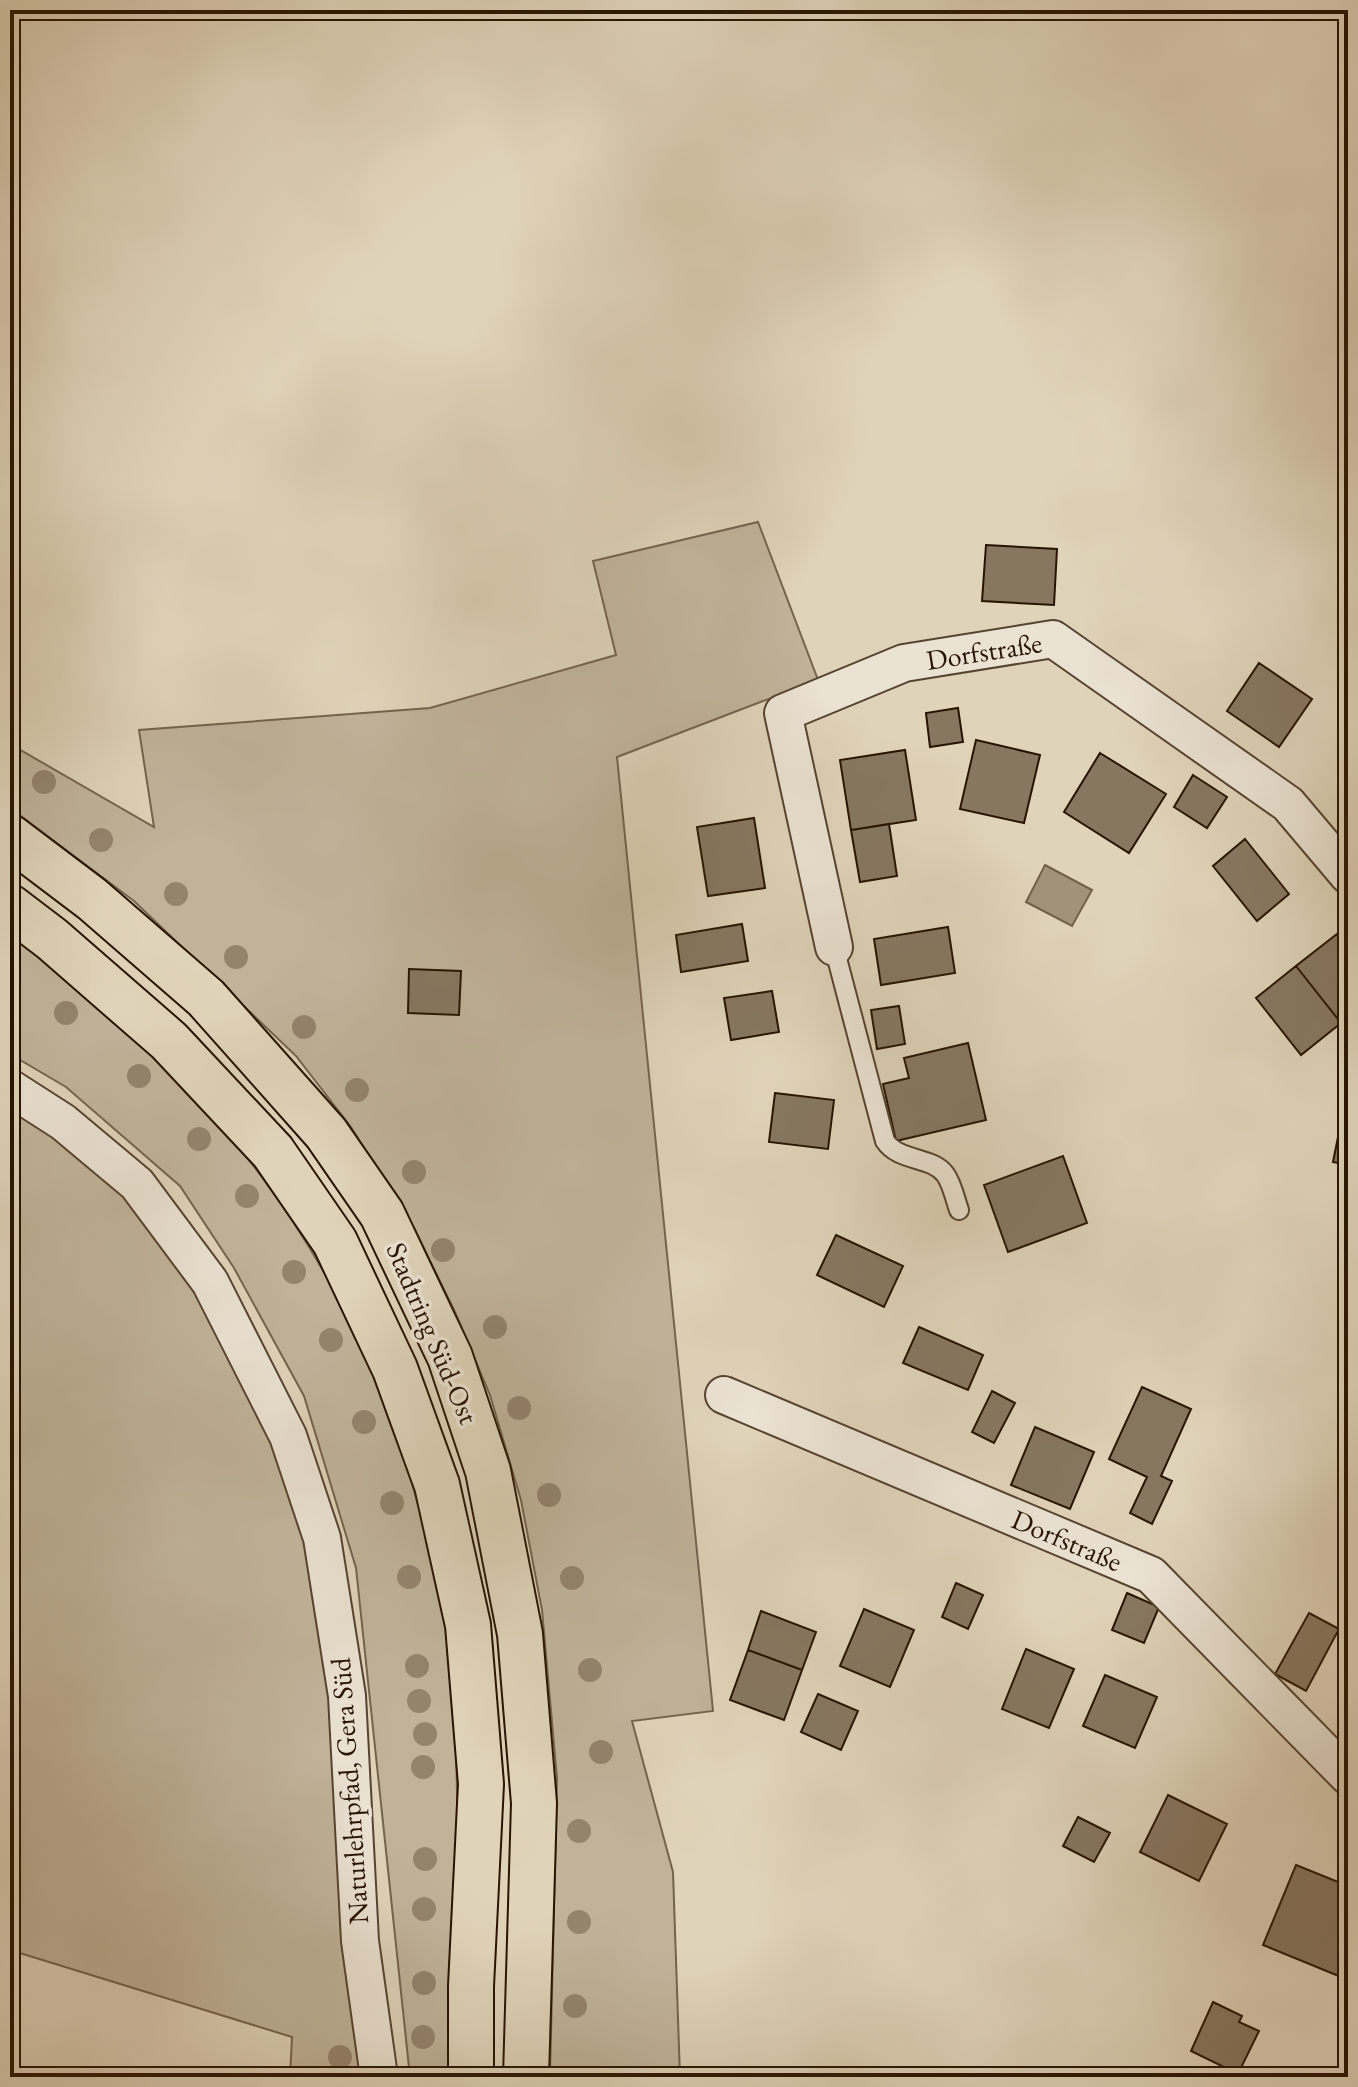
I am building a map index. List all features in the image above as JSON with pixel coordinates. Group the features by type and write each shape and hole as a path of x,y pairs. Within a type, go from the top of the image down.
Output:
{"main road":[{"name":"Stadtring Süd-Ost","path":"10,837 92,899 206,998 326,1133 382,1214 450,1357 488,1471 520,1634 534,1803 526,2077"},
{"name":"Stadtring Süd-Ost","path":"10,907 52,939 169,1041 273,1152 335,1242 395,1369 437,1485 468,1625 481,1784 471,1986 471,2077"}],"street":[{"name":"Dorfstraße","path":"834,947 783,713 904,663 1053,639 1288,804 1348,875"},
{"name":"Naturlehrpfad, Gera Süd","path":"10,1088 63,1122 137,1184 210,1282 288,1436 322,1538 347,1696 360,1941 379,2077"},
{"name":"Dorfstraße","path":"724,1395 1151,1575 1348,1776"}],"lane":[{"path":"834,947 885,1141 897,1152 937,1168 946,1175 959,1210"}],"shaded area":[{"path":"758,522 818,680 617,757 713,1711 632,1721 673,1872 680,2077 550,2077 557,1778 542,1610 521,1500 490,1395 455,1312 414,1228 351,1127 296,1056 134,901 10,808 10,744 154,827 139,730 430,708 616,655 593,561"},
{"path":"1045,865 1092,890 1072,926 1026,902"},
{"path":"10,931 162,1061 186,1084 245,1155 310,1248 337,1296 383,1397 402,1451 435,1571 445,1619 452,1690 457,1856 449,2077 410,2077 356,1568 304,1396 234,1268 180,1186 66,1087 10,1054"},
{"path":"10,1103 22,1106 129,1199 179,1256 270,1420 312,1544 331,1684 363,2077 290,2077 292,2037 10,1950"}],"building":[{"path":"986,545 1057,549 1054,605 982,601"},
{"path":"1259,663 1312,699 1279,747 1227,711"},
{"path":"958,708 963,742 930,747 926,713"},
{"path":"976,740 1040,755 1024,823 960,809"},
{"path":"905,750 916,820 851,830 840,760"},
{"path":"1100,753 1166,794 1129,853 1064,812"},
{"path":"1193,775 1227,797 1207,828 1174,807"},
{"path":"754,818 765,888 708,896 697,827"},
{"path":"889,824 897,876 860,882 851,830"},
{"path":"1245,839 1289,894 1257,921 1213,866"},
{"path":"742,924 748,961 681,972 676,935"},
{"path":"948,927 955,973 881,985 874,939"},
{"path":"1337,934 1348,949 1348,1017 1341,1023 1296,966"},
{"path":"1296,966 1341,1023 1301,1055 1256,998"},
{"path":"409,969 461,971 459,1015 408,1013"},
{"path":"772,991 779,1032 731,1040 724,998"},
{"path":"899,1006 905,1044 877,1049 871,1010"},
{"path":"968,1043 986,1120 896,1141 883,1084 909,1078 904,1058"},
{"path":"775,1093 834,1100 828,1149 769,1142"},
{"path":"1340,1127 1348,1128 1348,1165 1333,1162"},
{"path":"1063,1156 1087,1223 1008,1252 984,1185"},
{"path":"836,1235 903,1266 884,1307 817,1275"},
{"path":"919,1327 983,1355 968,1390 903,1363"},
{"path":"1142,1387 1191,1409 1161,1476 1172,1481 1152,1524 1130,1513 1147,1477 1109,1459"},
{"path":"992,1391 1015,1403 994,1443 972,1432"},
{"path":"1035,1427 1094,1452 1070,1509 1011,1485"},
{"path":"956,1583 983,1595 968,1629 942,1617"},
{"path":"1127,1593 1159,1607 1144,1643 1112,1630"},
{"path":"864,1609 914,1630 890,1687 840,1666"},
{"path":"761,1611 816,1632 802,1670 748,1650"},
{"path":"1348,1611 1348,1633 1339,1629"},
{"path":"1309,1613 1339,1629 1306,1691 1275,1674"},
{"path":"1026,1649 1074,1669 1049,1728 1002,1709"},
{"path":"748,1650 802,1670 784,1720 730,1700"},
{"path":"1348,1665 1348,1733 1338,1731"},
{"path":"1105,1675 1157,1697 1135,1748 1083,1726"},
{"path":"818,1694 858,1711 841,1750 801,1732"},
{"path":"1168,1795 1227,1824 1199,1881 1140,1852"},
{"path":"1078,1817 1110,1833 1094,1862 1063,1846"},
{"path":"1296,1865 1348,1886 1348,1918 1342,1933 1348,1936 1346,1979 1263,1945"},
{"path":"1213,2002 1242,2016 1239,2022 1259,2031 1238,2074 1191,2051"}]}
